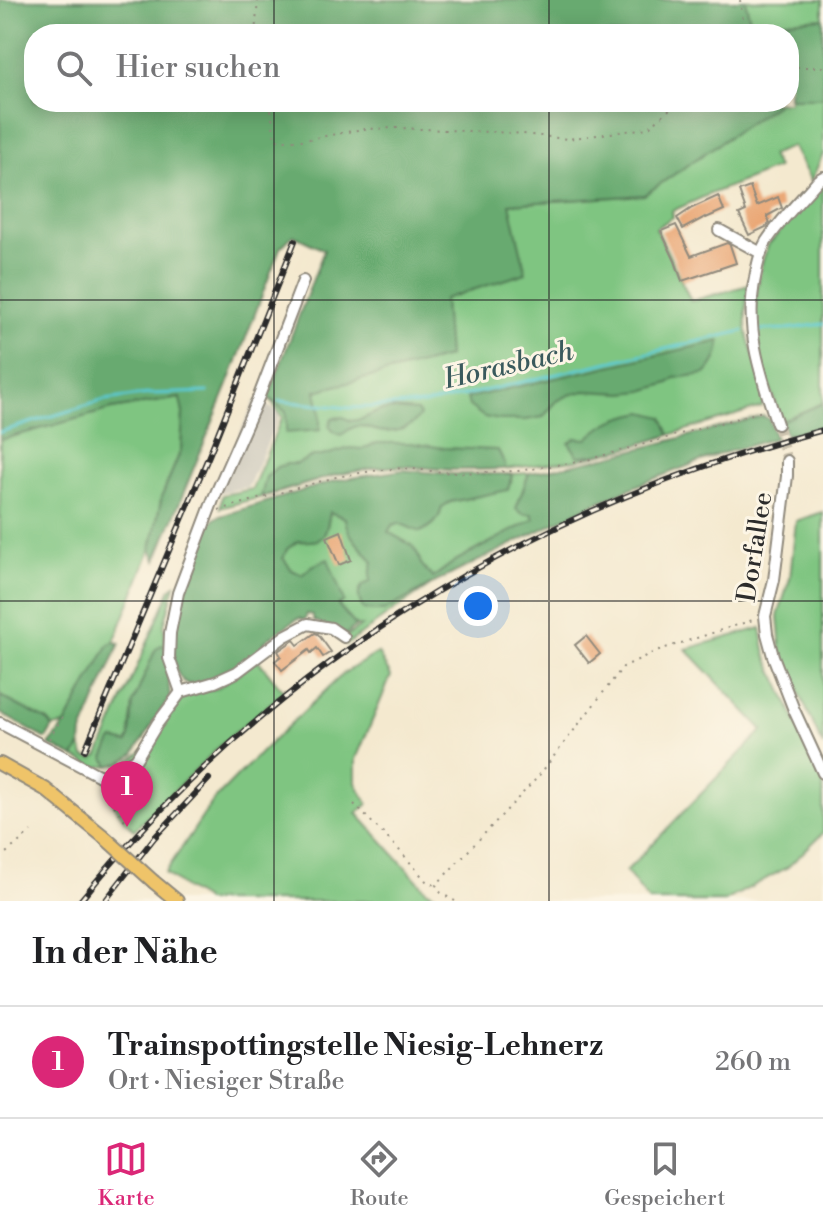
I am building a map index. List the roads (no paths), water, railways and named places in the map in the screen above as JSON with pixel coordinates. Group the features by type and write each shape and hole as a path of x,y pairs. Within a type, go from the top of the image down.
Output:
{"main road":[{"path":"0,764 67,805 177,901"}],"street":[{"path":"777,424 755,351 751,326 752,292 765,244 821,178"},
{"path":"719,230 761,253"},
{"path":"181,692 169,658 170,633 178,593 303,281"},
{"name":"Dorfallee","path":"787,461 774,580 765,616 767,634 794,710 823,773"},
{"path":"0,723 100,776 113,773 136,759 181,692 237,672 285,636 308,624 331,628 344,637"}],"waterway":[{"name":"Horasbach","path":"760,330 823,324"},
{"name":"Horasbach","path":"279,401 350,408 427,404 743,331"},
{"name":"Horasbach","path":"0,432 105,400 149,394 208,392"}],"tunnel":[{"path":"777,424 787,461"}],"railway":[{"path":"85,750 295,241"},
{"path":"80,901 155,816 236,738 322,668 414,606 510,551 610,503 715,463 823,430"},
{"path":"105,901 154,838 209,779"}],"place":[{"name":"Trainspottingstelle Niesig-Lehnerz","path":"127,827"}]}
